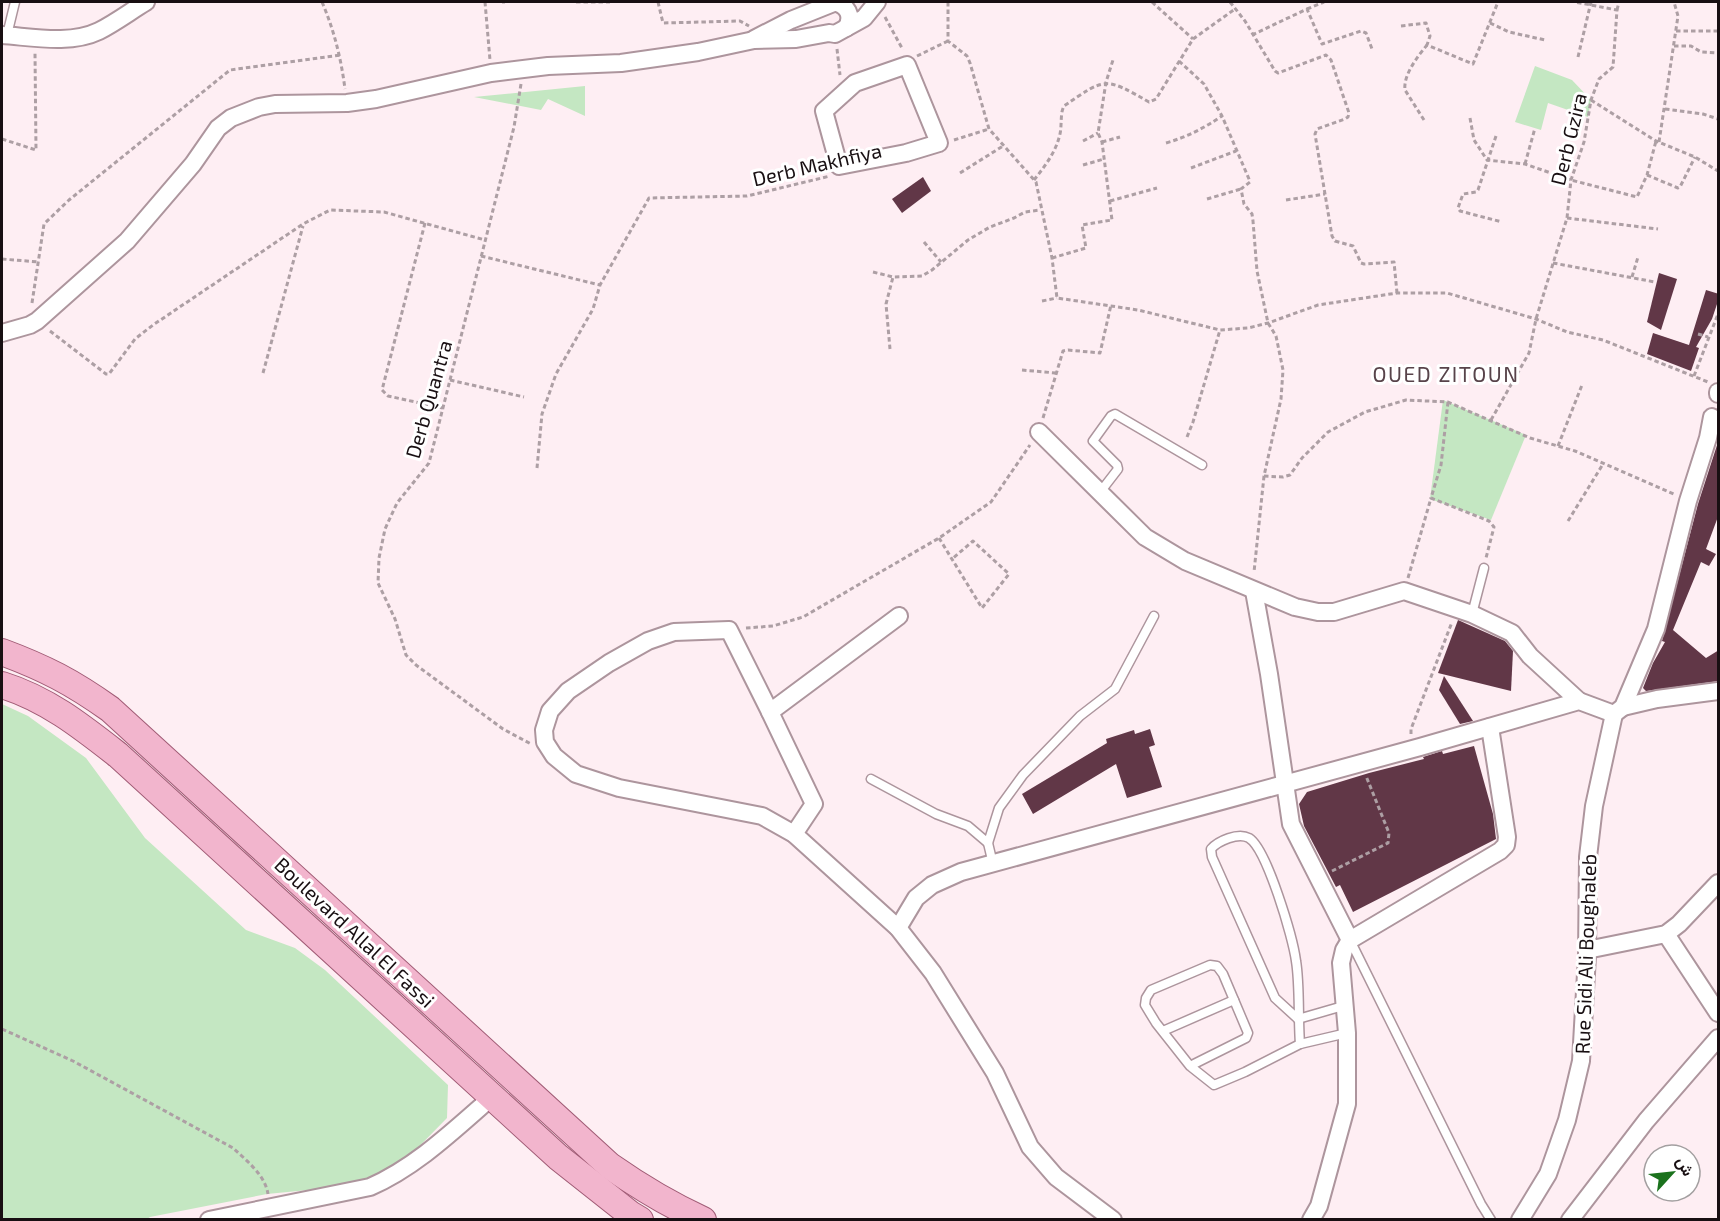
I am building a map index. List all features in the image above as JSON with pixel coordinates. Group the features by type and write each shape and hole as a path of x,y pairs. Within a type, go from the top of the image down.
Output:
{"main road":[{"name":"Boulevard Allal El Fassi","path":"2,652 53,672 80,687 110,709 610,1166 670,1205 703,1220"},
{"name":"Boulevard Allal El Fassi","path":"2,685 43,701 68,716 118,755 558,1157 640,1220"}],"street":[{"path":"4,35 69,39 83,36 98,31 146,2"},
{"path":"2,333 33,323 127,241 193,164 218,128 231,118 259,107 275,104 347,103 376,99 491,73 548,66 621,63 698,52 754,40 796,39 841,32 864,18 877,2"},
{"path":"754,40 791,20 830,4 839,3 848,11 849,23 846,28"},
{"path":"829,33 820,25 819,13 830,4"},
{"path":"907,65 916,89 939,143 906,153 839,166 824,111 855,83 907,65"},
{"name":"Rue Sidi Ali Boughaleb","path":"1520,1220 1548,1174 1567,1120 1581,1061 1587,950 1588,857 1594,806 1619,711 1656,628 1712,417"},
{"path":"1039,432 1145,537 1185,561 1295,608 1334,612 1404,591 1465,611 1512,633 1530,656 1579,701 1619,711 1656,699 1719,692"},
{"path":"1254,591 1291,824 1350,940"},
{"path":"770,712 898,616"},
{"path":"794,834 814,804 729,630 674,632 648,641 609,663 568,691 550,711 544,730 545,742 554,756 576,774 608,784 762,816 794,834 898,928 933,973 995,1073 1030,1147 1056,1177 1113,1220"},
{"path":"898,928 916,898 932,885 961,872 1286,784 1579,701"},
{"path":"1311,1220 1319,1206 1347,1104 1347,1033 1341,963 1344,950 1350,940 1500,851 1506,845 1507,837 1490,727"},
{"path":"1587,950 1666,934 1679,924 1719,883"},
{"path":"1666,934 1719,1013"},
{"path":"1570,1220 1646,1121 1719,1038"},
{"path":"209,1220 370,1187 387,1180 492,1097"}],"lane":[{"path":"4,35 15,2"},
{"path":"1101,491 1118,470 1117,465 1094,441 1111,416 1115,414 1202,465"},
{"path":"1465,611 1484,568"},
{"path":"993,864 988,843 999,808 1023,776 1080,716 1115,689 1154,616"},
{"path":"871,779 936,814 968,826 988,843"},
{"path":"1298,1019 1275,998 1212,857 1211,849 1230,838 1245,836 1256,847 1282,908 1297,962 1300,1044"},
{"path":"1350,940 1491,1220"},
{"path":"1190,1066 1246,1038 1248,1033 1223,974 1217,966 1210,965 1152,990 1146,998 1145,1005 1190,1066 1214,1085 1300,1044 1347,1033"},
{"path":"1163,1031 1234,1000"},
{"path":"1298,1019 1343,1006"}],"path":[{"path":"322,2 333,27 341,55 347,103"},
{"path":"485,2 491,73"},
{"path":"576,2 610,2"},
{"path":"658,2 663,23 740,21 749,27 754,40"},
{"path":"948,2 948,41"},
{"path":"1152,2 1193,39"},
{"path":"1230,2 1278,73 1326,55 1331,60 1349,113 1345,119 1317,129 1315,134 1332,236 1335,241 1350,244 1361,262 1365,264 1394,262 1396,293"},
{"path":"1252,36 1324,2"},
{"path":"1427,45 1473,64 1498,2"},
{"path":"1575,2 1617,10"},
{"name":"Derb Gzira","path":"1491,420 1529,353 1536,320 1567,218 1571,180 1584,142 1591,100 1599,79 1613,67 1619,2"},
{"path":"1487,160 1525,164 1571,180 1637,197 1658,142 1665,109 1678,16 1674,2"},
{"path":"1578,57 1590,4"},
{"path":"1034,180 1056,147 1063,108 1091,87 1106,82 1124,87 1149,102 1156,99 1193,39 1236,9"},
{"path":"1307,9 1322,44 1361,31 1366,33 1372,49"},
{"path":"1401,26 1426,22 1430,36 1427,45 1415,60 1404,86 1424,120"},
{"path":"1490,23 1509,33 1545,40"},
{"path":"1676,32 1719,30"},
{"path":"2,139 36,150 35,37"},
{"path":"909,60 948,41"},
{"path":"948,41 967,56 989,129 1034,180 1052,258 1057,298"},
{"path":"1674,46 1691,46 1701,52 1719,53"},
{"path":"341,55 230,70 69,200 44,224 33,323 109,374 135,339 153,325 320,214 340,209 384,212 485,240"},
{"path":"1052,258 1086,248 1082,225 1112,220 1098,133 1106,82 1113,60"},
{"path":"1179,61 1203,84 1222,116 1250,182 1241,189 1207,199"},
{"name":"Derb Quantra","path":"524,69 514,127 429,463 397,503 385,529 379,558 378,583 395,619 406,655 416,665 503,729 554,756"},
{"path":"1591,100 1658,142 1695,157 1719,171"},
{"path":"1665,109 1703,114 1719,119"},
{"path":"1166,143 1184,138 1222,116"},
{"path":"1470,118 1474,140 1487,160"},
{"path":"1525,164 1535,128"},
{"path":"952,141 989,129"},
{"path":"1083,141 1098,133"},
{"path":"1496,136 1478,190 1463,194 1458,208 1460,211 1503,222"},
{"path":"1101,142 1120,137"},
{"path":"960,173 1003,146"},
{"path":"1191,168 1236,151"},
{"path":"1647,175 1678,188 1695,157"},
{"path":"1083,165 1104,159"},
{"name":"Derb Makhfiya","path":"600,285 649,198 747,196 815,181 836,173"},
{"path":"1110,201 1157,188"},
{"path":"1241,189 1244,204 1253,222 1257,272 1268,323 1276,336 1283,370 1281,399 1264,476 1254,591"},
{"path":"1286,200 1325,194"},
{"path":"873,272 893,277 921,276 932,270 968,240 990,227 1025,212 1040,210"},
{"path":"1567,218 1658,229"},
{"path":"425,223 382,390 388,396 443,408"},
{"path":"262,373 303,224"},
{"path":"924,242 941,262"},
{"path":"481,256 600,285 593,309 556,374 542,414 537,468"},
{"path":"1632,277 1638,257"},
{"path":"2,259 38,262"},
{"path":"1553,263 1655,282"},
{"path":"890,349 886,304 893,277"},
{"path":"1042,301 1057,298 1111,305 1220,330 1248,328 1268,323 1318,305 1396,293 1447,293 1536,320 1567,332 1603,340 1694,376 1716,390"},
{"path":"729,630 773,626 803,617 939,538 991,502 1039,432 1065,350 1097,353 1102,351 1111,305"},
{"path":"1694,376 1719,314"},
{"path":"1187,436 1220,330"},
{"path":"1698,334 1708,337"},
{"path":"1022,370 1056,374"},
{"path":"450,380 524,397"},
{"path":"1558,446 1582,385"},
{"path":"1264,476 1290,475 1302,458 1328,432 1365,412 1406,400 1448,402 1530,438 1558,446 1688,501"},
{"path":"1404,591 1441,465 1448,402"},
{"path":"1568,521 1603,464"},
{"path":"1431,498 1492,524 1494,527 1484,568"},
{"path":"939,538 982,608 1009,574 973,541 952,559"},
{"path":"1412,749 1411,729 1465,611"},
{"path":"1317,878 1388,843 1389,833 1361,763"},
{"path":"2,1029 83,1066 233,1148 255,1168 267,1188 270,1207"}],"green space":[{"path":"1535,66 1572,80 1591,100 1588,117 1548,103 1541,130 1515,122"},
{"path":"585,86 585,116 548,99 541,110 474,97"},
{"path":"1443,400 1526,435 1491,520 1430,499"},
{"path":"2,704 28,716 86,758 145,838 246,930 295,948 325,970 448,1085 447,1118 391,1175 360,1185 267,1194 147,1219 2,1219"}],"building":[{"path":"923,177 931,191 902,213 892,199"},
{"path":"1659,273 1677,279 1661,330 1647,322"},
{"path":"1706,290 1719,294 1719,298 1712,319 1696,347 1699,348 1691,371 1647,354 1653,333 1689,345"},
{"path":"1719,439 1719,514 1706,549 1716,554 1709,566 1701,562 1673,630 1706,658 1719,650 1719,681 1646,691 1643,688 1665,642 1662,641 1698,504"},
{"path":"1458,620 1505,641 1513,651 1511,691 1438,673"},
{"path":"1444,676 1473,721 1460,724 1439,690"},
{"path":"1150,729 1155,745 1149,747 1162,787 1127,798 1116,764 1033,814 1022,794 1107,743 1106,739 1134,730 1135,734"},
{"path":"1474,746 1493,814 1496,839 1353,912 1340,885 1336,887 1304,826 1299,804 1307,792 1424,759 1423,757 1442,751 1443,754"}],"district":[{"name":"OUED ZITOUN","path":"1446,373"}]}
